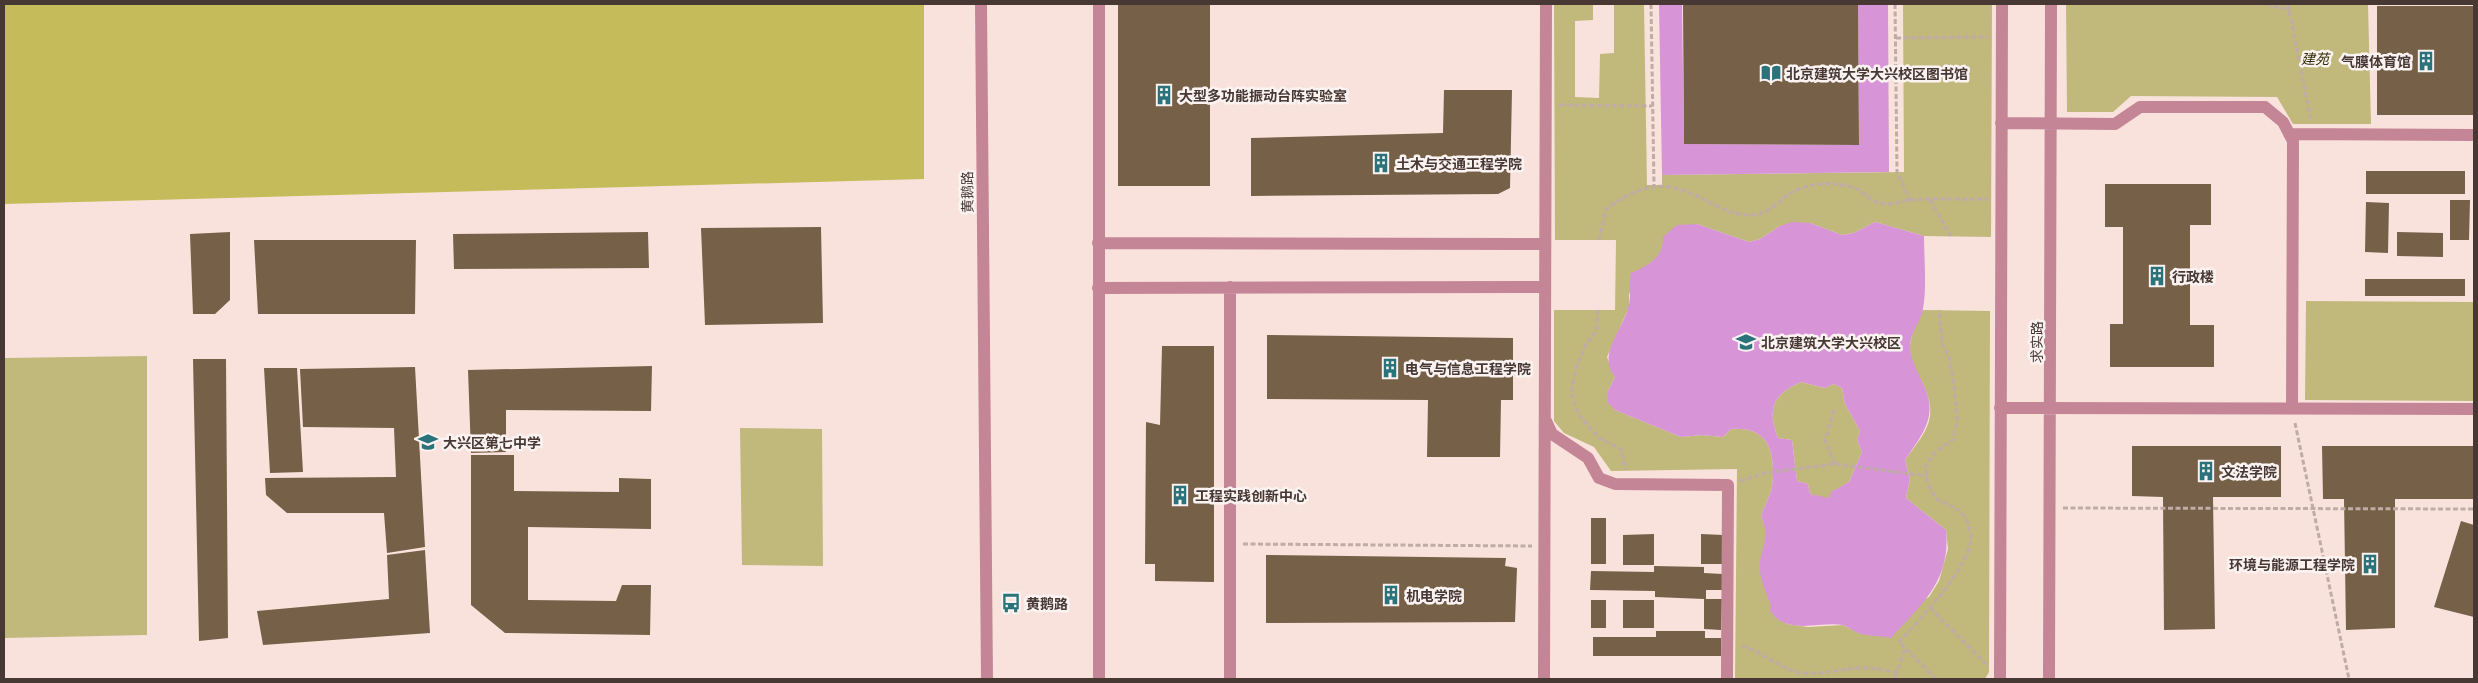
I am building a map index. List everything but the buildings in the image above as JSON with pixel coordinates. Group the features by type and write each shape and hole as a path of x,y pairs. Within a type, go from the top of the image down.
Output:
{"street":[{"name":"黄鹅路","path":"981,4 987,679"},
{"path":"1099,4 1099,679"},
{"path":"1544,679 1546,4"},
{"path":"2000,679 2002,4"},
{"name":"求实路","path":"2049,679 2051,4"},
{"path":"2001,123 2115,124 2140,106 2265,106 2284,122 2293,141 2292,408"},
{"path":"2289,134 2474,135"},
{"path":"1098,242 1545,244"},
{"path":"1098,288 1545,287"},
{"path":"1230,288 1230,679"},
{"path":"2000,408 2474,408"},
{"path":"1545,420 1552,434 1588,458 1599,478 1615,484 1728,485 1726,679"}],"path":[{"path":"1651,4 1654,185"},
{"path":"1895,4 1897,172 1910,200"},
{"path":"2266,4 2290,10"},
{"path":"2288,4 2314,134"},
{"path":"1896,38 2002,37"},
{"path":"1546,104 1652,106"},
{"path":"1599,240 1606,209 1623,198 1654,185 1680,189 1721,210 1737,215 1756,215 1774,207 1787,195 1804,187 1824,184 1842,185 1859,190 1872,202 1890,204 1910,200 2001,199"},
{"path":"1930,200 1951,236"},
{"path":"1598,310 1596,332 1586,344 1577,366 1571,392 1578,414 1599,438 1621,448 1628,485"},
{"path":"1936,679 1899,642 1930,608 1964,558 1971,538 1966,518 1955,506 1938,500 1930,489 1924,467 1935,452 1953,440 1957,420 1949,357 1942,343 1939,310"},
{"path":"2292,408 2349,679"},
{"path":"1834,410 1825,440 1835,464"},
{"path":"1728,485 1765,473 1835,464 1927,476"},
{"path":"2050,508 2474,509"},
{"path":"1230,544 1545,546"},
{"path":"1930,608 1989,667"},
{"path":"1727,643 1752,648 1772,662 1798,672 1830,672 1865,668 1896,672"},
{"path":"1894,679 1906,648"}],"green space":[{"path":"1554,4 1593,4 1593,20 1575,21 1575,97 1599,98 1600,54 1614,53 1614,4 1644,4 1647,185 1662,185 1662,175 1904,172 1903,4 1992,4 1991,237 1924,236 1875,222 1854,233 1842,235 1810,223 1780,226 1760,239 1749,242 1697,224 1663,248 1660,255 1644,268 1629,294 1629,307 1607,357 1615,377 1607,393 1615,410 1681,437 1702,435 1723,437 1731,429 1744,429 1762,437 1768,444 1773,464 1772,487 1761,516 1766,528 1766,544 1763,556 1769,599 1787,624 1808,627 1843,625 1859,633 1929,597 1939,581 1948,549 1946,530 1906,498 1910,479 1905,460 1924,434 1930,416 1928,396 1913,364 1911,355 1910,346 1915,328 1923,310 1990,311 1989,672 1985,679 1735,679 1737,469 1611,471 1594,447 1564,433 1554,421 1554,310 1615,310 1616,240 1555,240"},
{"name":"建苑","path":"2066,4 2368,4 2371,124 2293,124 2277,97 2131,96 2113,112 2067,112"},
{"path":"2306,301 2474,302 2474,401 2305,400"},
{"path":"147,356 147,635 4,638 4,358"},
{"path":"1801,382 1825,388 1834,384 1842,388 1845,404 1860,431 1857,440 1862,452 1849,482 1832,492 1829,499 1810,494 1808,484 1797,481 1792,440 1778,438 1775,428 1773,419 1774,404 1784,392"},
{"path":"740,428 822,429 823,566 742,565"}],"shaded area":[{"path":"4,4 924,4 924,179 4,204"},
{"path":"1659,4 1682,4 1684,144 1859,145 1858,4 1888,4 1889,172 1662,175"},
{"path":"1792,222 1810,223 1842,235 1854,233 1875,222 1924,236 1924,300 1922,314 1911,338 1910,348 1913,362 1928,395 1929,415 1923,433 1905,460 1910,479 1906,498 1946,530 1946,548 1944,563 1932,590 1924,602 1891,638 1861,634 1843,625 1804,626 1785,623 1777,619 1770,611 1771,605 1764,588 1760,563 1765,539 1761,516 1772,487 1773,464 1768,444 1762,437 1744,429 1731,429 1723,437 1702,435 1681,437 1615,410 1608,403 1607,393 1615,377 1610,369 1610,352 1629,304 1631,273 1654,260 1661,250 1663,237 1677,225 1697,224 1749,242 1760,239 1780,226","holes":["1801,382 1825,388 1834,384 1842,388 1845,404 1860,431 1857,440 1862,452 1849,482 1831,492 1829,498 1810,494 1808,484 1797,481 1792,440 1778,438 1773,419 1774,404 1791,387"]}],"place":[{"name":"气膜体育馆","path":"2426,61"},
{"name":"北京建筑大学大兴校区图书馆","path":"1771,73"},
{"name":"大型多功能振动台阵实验室","path":"1164,95"},
{"name":"土木与交通工程学院","path":"1381,163"},
{"name":"行政楼","path":"2157,276"},
{"name":"北京建筑大学大兴校区","path":"1746,342"},
{"name":"电气与信息工程学院","path":"1390,368"},
{"name":"大兴区第七中学","path":"428,442"},
{"name":"文法学院","path":"2206,471"},
{"name":"工程实践创新中心","path":"1180,495"},
{"name":"环境与能源工程学院","path":"2370,564"},
{"name":"机电学院","path":"1391,595"},
{"name":"黄鹅路","path":"1011,603"}]}
